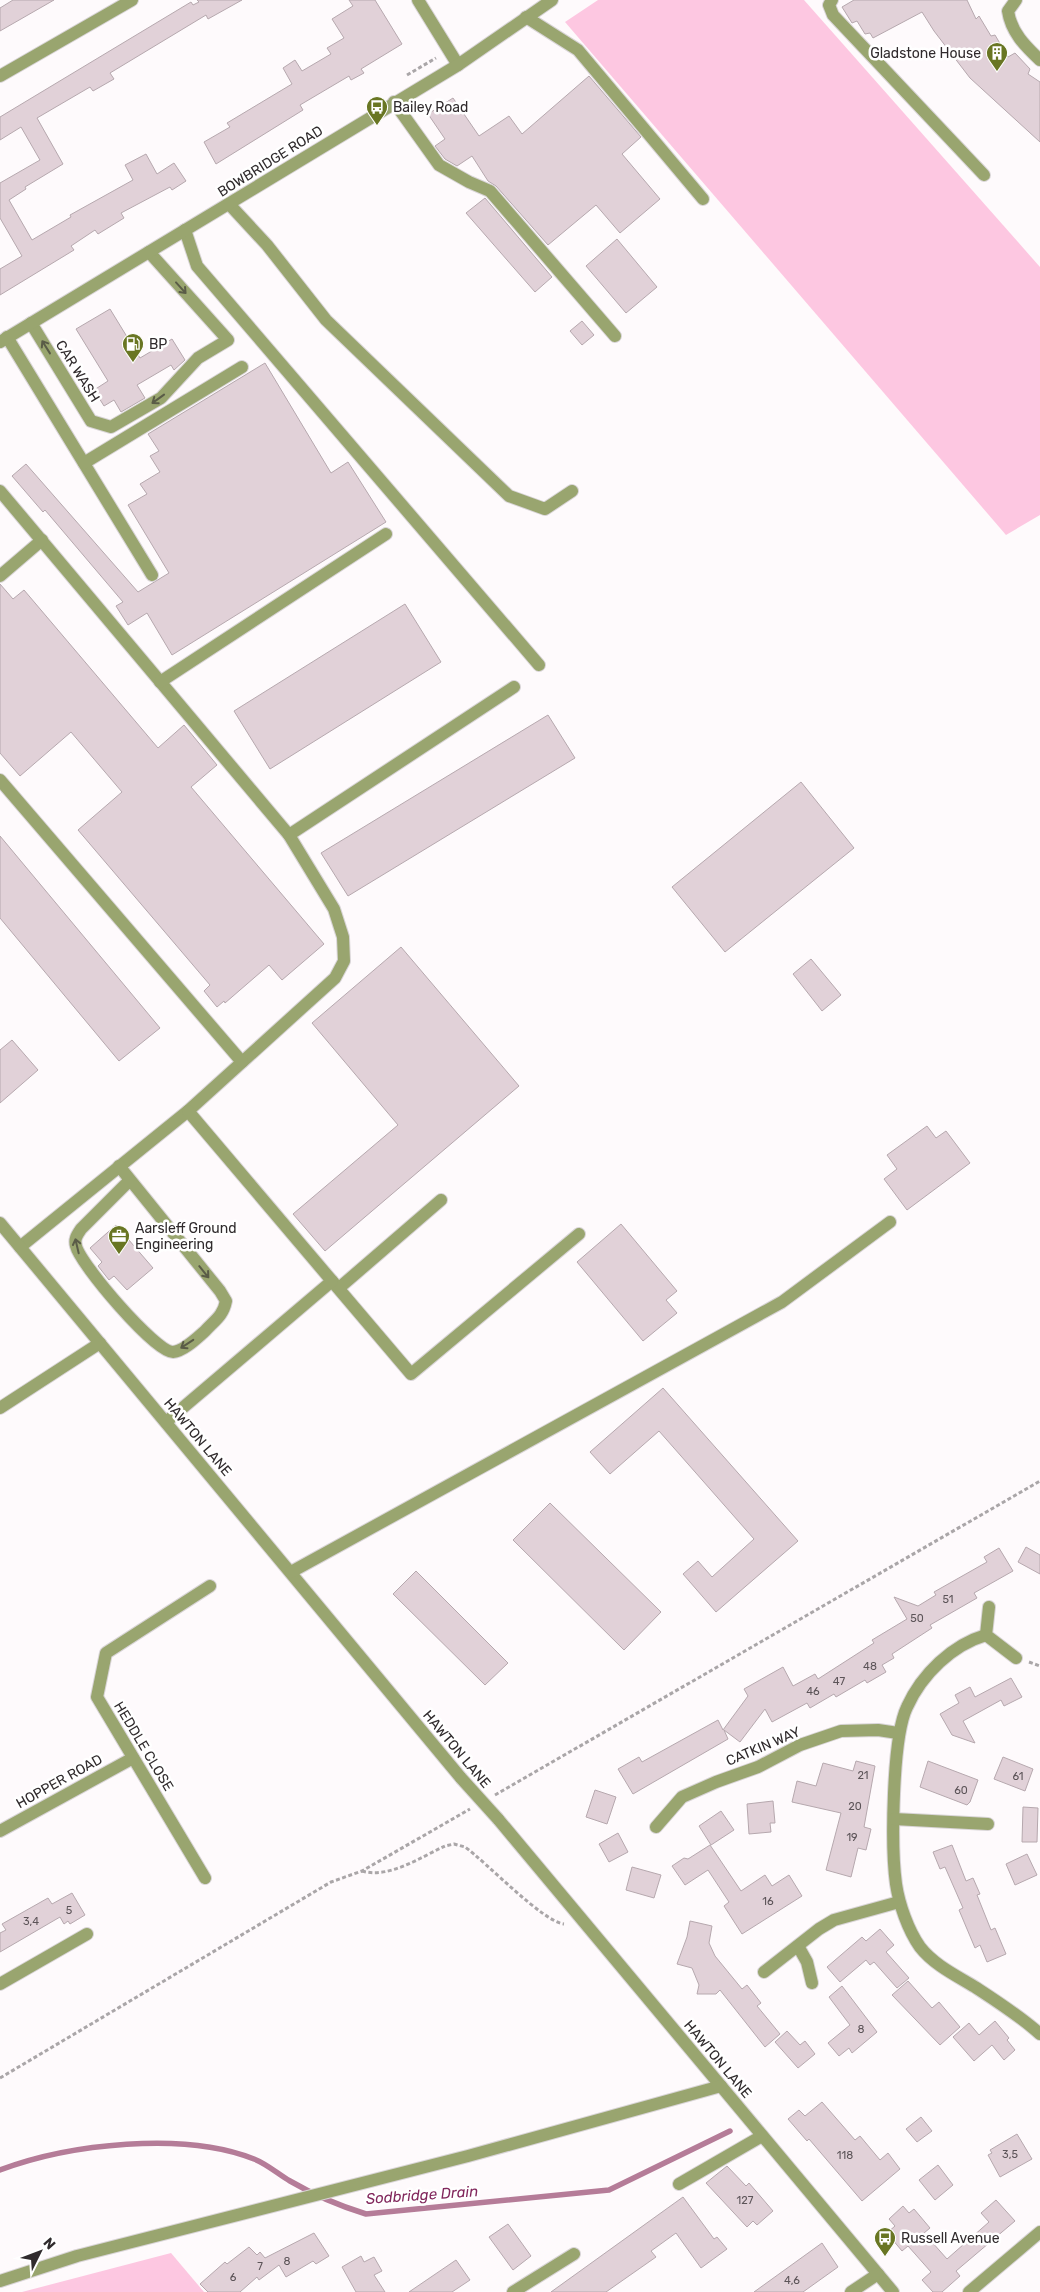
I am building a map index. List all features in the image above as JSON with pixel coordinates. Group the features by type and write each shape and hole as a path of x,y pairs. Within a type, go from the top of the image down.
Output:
{"street":[{"path":"0,76 132,0"},
{"path":"418,0 458,65"},
{"name":"BOWBRIDGE ROAD","path":"4,340 394,102 458,65 552,0"},
{"path":"832,0 829,5 833,15 984,175"},
{"path":"1016,0 1008,11 1010,20 1025,46 1040,60"},
{"path":"526,17 578,50 703,199"},
{"path":"394,102 439,165 490,191 615,336"},
{"path":"229,204 266,245 326,320 510,496 545,509 572,491"},
{"path":"185,230 197,266 539,665"},
{"name":"CAR WASH","path":"31,323 91,420 111,427 161,398 198,358 228,340 149,252"},
{"path":"4,340 84,463 152,575"},
{"path":"84,463 242,367"},
{"path":"0,491 289,835 334,909 344,937 344,961 335,978 188,1111 20,1247"},
{"path":"160,682 386,534"},
{"path":"0,576 42,540"},
{"path":"289,835 514,687"},
{"path":"0,780 242,1062"},
{"path":"188,1111 411,1374 580,1234"},
{"path":"119,1166 226,1301 224,1312 185,1347 173,1352 163,1349 145,1332 88,1268 76,1247 75,1238 81,1229 130,1180"},
{"path":"166,1422 441,1200"},
{"path":"292,1572 782,1302 890,1222"},
{"name":"HAWTON LANE","path":"0,1223 292,1572 461,1778 498,1819 893,2292"},
{"path":"0,1408 100,1344"},
{"name":"HEDDLE CLOSE","path":"205,1878 97,1697 106,1653 210,1586"},
{"path":"986,1635 989,1607"},
{"path":"986,1635 1016,1658"},
{"path":"986,1635 969,1640 943,1658 921,1684 907,1707 898,1733 894,1818 895,1872 899,1902 915,1939 928,1955 1014,2012 1040,2034"},
{"name":"CATKIN WAY","path":"656,1827 682,1798 716,1782 758,1767 800,1745 841,1731 878,1730 898,1733"},
{"name":"HOPPER ROAD","path":"0,1830 133,1758"},
{"path":"894,1818 988,1824"},
{"path":"764,1972 818,1929 834,1920 899,1902"},
{"path":"0,1984 87,1934"},
{"path":"798,1946 807,1962 812,1983"},
{"path":"0,2281 78,2256 468,2156 721,2086"},
{"path":"679,2184 762,2136"},
{"path":"969,2292 1040,2232"},
{"path":"513,2292 574,2254"},
{"path":"851,2292 878,2274"}],"path":[{"path":"490,1798 1040,1481"},
{"path":"0,2078 331,1882 362,1871 473,1807"},
{"path":"362,1871 372,1874 388,1872 445,1846 454,1844 465,1847 477,1856 557,1923 567,1924 580,1918"}],"shaded area":[{"path":"598,0 804,0 1040,267 1040,515 1006,535 565,22"},
{"path":"171,2253 204,2292 22,2292"}],"building":[{"path":"13,0 54,0 0,31 0,8"},
{"path":"197,0 242,0 208,19 206,15 110,73 114,79 93,91 90,87 37,118 63,164 25,187 26,189 9,200 32,240 71,217 70,215 133,180 125,165 146,154 157,174 174,163 186,181 172,190 170,187 121,213 124,218 98,234 95,230 71,246 74,250 0,295 0,269 22,256 0,218 0,183 40,160 21,127 0,140 0,117 191,2 193,5 199,2"},
{"path":"349,0 375,0 402,44 361,69 364,73 351,80 349,76 300,105 303,110 216,164 204,142 230,127 227,123 292,84 283,68 295,60 302,71 331,54 327,48 344,38 332,19 353,6"},
{"name":"Gladstone House","path":"854,0 967,0 976,19 979,16 991,36 995,35 1008,57 1015,53 1030,69 1028,74 1040,82 1040,142 970,78 922,12 873,38 870,33 865,34 857,21 852,23 842,7"},
{"path":"589,76 641,137 622,154 660,199 620,233 596,205 548,245 496,186 488,181 472,156 457,166 445,159 435,146 445,139 428,114 453,98 479,136 509,116 522,134"},
{"path":"485,198 552,277 535,292 466,213"},
{"path":"617,239 657,287 626,313 586,266"},
{"name":"BP","path":"110,309 140,358 172,339 185,360 174,370 171,365 137,385 145,398 121,412 114,400 104,406 94,390 108,381 76,329"},
{"path":"582,321 594,335 582,345 570,331"},
{"path":"265,363 331,473 348,462 386,522 172,655 147,613 128,625 116,606 123,602 45,510 43,512 12,476 26,464 138,592 169,573 128,505 147,494 140,484 160,472 150,456 159,451 148,434"},
{"path":"0,584 13,599 24,590 158,748 184,725 217,765 191,787 324,944 282,980 269,965 225,1003 224,1001 217,1007 204,991 210,985 78,830 122,792 71,732 20,776 0,753"},
{"path":"405,604 441,662 270,769 234,711"},
{"path":"548,715 575,758 348,896 321,853"},
{"path":"801,782 854,848 725,952 672,887"},
{"path":"0,836 160,1028 119,1061 0,918"},
{"path":"401,947 519,1086 325,1251 293,1214 398,1125 312,1023"},
{"path":"811,959 841,995 822,1011 793,974"},
{"path":"12,1040 38,1070 0,1103 0,1050"},
{"path":"927,1126 936,1138 946,1131 970,1163 907,1210 884,1179 897,1169 887,1155"},
{"path":"621,1224 677,1291 666,1300 677,1313 643,1341 577,1262"},
{"name":"Aarsleff Ground Engineering","path":"116,1225 153,1268 127,1290 114,1276 109,1280 98,1266 102,1262 90,1248"},
{"path":"663,1388 798,1541 716,1612 683,1574 698,1561 712,1577 754,1539 659,1431 610,1474 590,1452"},
{"path":"550,1503 661,1612 624,1650 513,1540"},
{"path":"1026,1547 1040,1555 1040,1574 1018,1562"},
{"path":"999,1548 1013,1571 974,1593 977,1598 930,1625 932,1628 892,1654 894,1658 882,1665 886,1672 867,1683 865,1680 836,1697 834,1694 810,1708 807,1703 772,1722 765,1709 740,1742 724,1730 728,1739 633,1794 618,1769 639,1757 642,1762 718,1720 723,1730 748,1696 744,1689 783,1667 793,1686 815,1674 818,1679 874,1643 872,1640 907,1619 894,1597 918,1606 936,1595 934,1592 987,1562 984,1557"},
{"path":"416,1571 508,1663 485,1685 393,1594"},
{"path":"1011,1678 1022,1697 1004,1706 1001,1700 963,1721 975,1743 952,1735 940,1714 959,1703 955,1695 970,1687 975,1697"},
{"path":"1003,1757 1033,1769 1025,1791 994,1779"},
{"path":"856,1761 875,1766 864,1827 871,1829 866,1850 858,1848 851,1877 826,1870 841,1813 792,1802 797,1781 816,1786 823,1763 853,1771"},
{"path":"928,1761 978,1780 970,1802 967,1805 920,1787"},
{"path":"595,1790 616,1797 607,1824 586,1817"},
{"path":"773,1801 775,1823 770,1823 771,1832 749,1834 747,1804"},
{"path":"1023,1807 1038,1808 1037,1842 1022,1842"},
{"path":"721,1811 734,1830 711,1845 699,1826"},
{"path":"618,1833 628,1852 609,1862 599,1844"},
{"path":"710,1845 741,1891 765,1875 772,1886 789,1875 802,1896 742,1934 724,1906 729,1902 708,1870 685,1885 672,1866 684,1858 688,1859"},
{"path":"952,1845 966,1881 973,1878 980,1894 977,1895 991,1930 995,1928 1006,1954 987,1962 980,1945 975,1948 959,1910 963,1908 945,1867 940,1869 933,1852"},
{"path":"1027,1854 1037,1875 1015,1885 1006,1864"},
{"path":"632,1867 661,1875 654,1898 626,1890"},
{"path":"72,1893 85,1915 70,1924 68,1921 64,1924 60,1917 0,1952 0,1933 6,1930 2,1924 48,1898 52,1904"},
{"path":"690,1921 712,1926 709,1943 715,1956 742,1989 747,1985 761,2003 757,2006 780,2034 765,2047 720,1990 716,1994 697,1994 699,1985 692,1968 677,1964 687,1937"},
{"path":"880,1929 894,1945 886,1952 909,1978 897,1988 874,1962 870,1965 866,1960 840,1982 827,1967 862,1937 866,1941"},
{"path":"908,1981 932,2008 939,2002 960,2027 940,2045 892,1995"},
{"path":"842,1986 877,2032 852,2053 849,2048 839,2056 828,2043 850,2025 829,1997"},
{"path":"995,2021 1009,2038 1007,2040 1015,2050 1004,2060 992,2045 974,2061 953,2037 969,2023 979,2035"},
{"path":"787,2031 800,2045 805,2041 815,2054 798,2068 775,2042"},
{"path":"822,2102 855,2140 860,2136 880,2160 888,2153 900,2169 862,2201 809,2139 807,2141 788,2119 799,2110 805,2116"},
{"path":"921,2117 932,2131 917,2142 906,2129"},
{"path":"1017,2134 1032,2159 1000,2177 988,2155 992,2153 990,2150"},
{"path":"938,2165 953,2185 935,2200 919,2180"},
{"path":"727,2166 746,2186 749,2183 773,2211 757,2225 753,2221 747,2227 706,2183"},
{"path":"683,2197 714,2239 717,2237 727,2249 701,2268 676,2233 651,2251 656,2257 606,2292 551,2292"},
{"path":"996,2200 1015,2221 956,2271 960,2276 942,2292 933,2292 922,2280 931,2272 908,2246 902,2251 887,2233 895,2226 889,2219 903,2206 909,2213 914,2209 930,2228 924,2233 947,2259 989,2222 981,2213"},
{"path":"508,2224 531,2256 513,2270 489,2237"},
{"path":"314,2233 329,2256 316,2264 313,2261 286,2277 279,2265 259,2280 257,2277 240,2292 208,2292 200,2284 225,2262 227,2264 249,2247 257,2255 260,2252 265,2258"},
{"path":"822,2243 838,2267 803,2292 754,2292"},
{"path":"361,2256 364,2262 374,2257 382,2271 374,2275 385,2292 356,2292 342,2267"},
{"path":"456,2260 470,2280 452,2292 409,2292"}],"waterway":[{"name":"Sodbridge Drain","path":"0,2170 59,2153 92,2148 127,2144 161,2143 194,2145 226,2150 254,2159 308,2191 366,2214 609,2190 730,2131"}],"place":[{"name":"Gladstone House","path":"997,72"},
{"name":"Bailey Road","path":"377,126"},
{"name":"BP","path":"133,363"},
{"name":"Aarsleff Ground Engineering","path":"119,1255"},
{"name":"Russell Avenue","path":"885,2257"}]}
